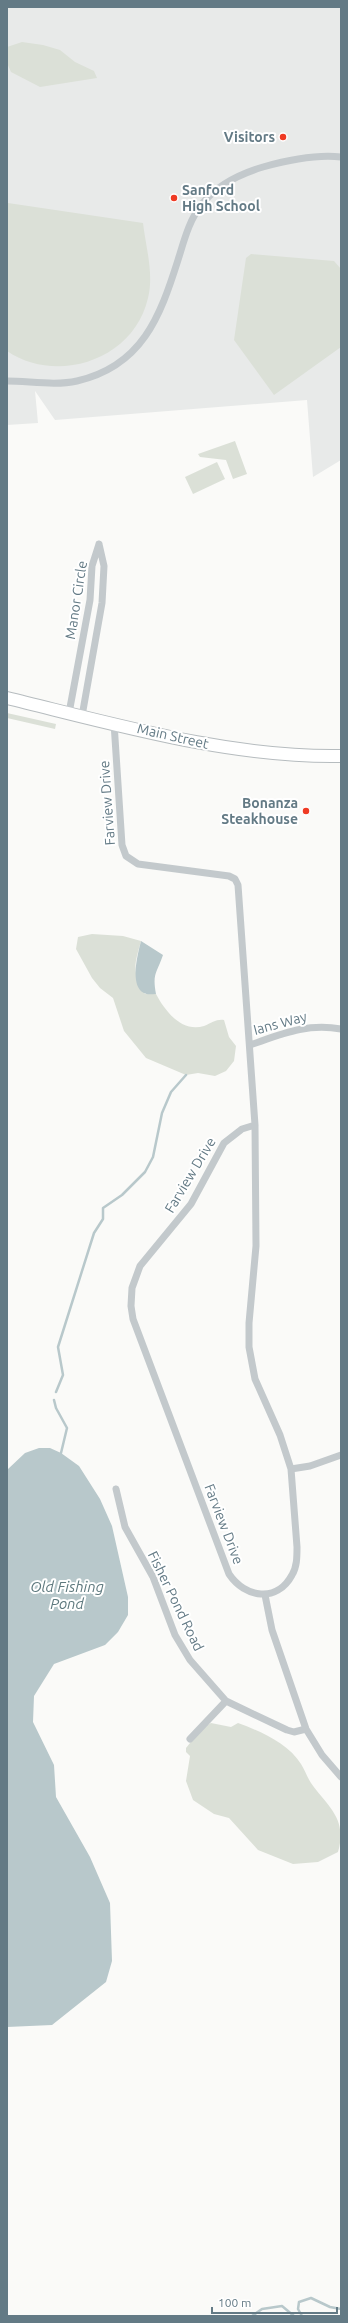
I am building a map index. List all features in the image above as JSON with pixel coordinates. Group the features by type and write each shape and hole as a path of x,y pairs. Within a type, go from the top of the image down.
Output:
{"highway":[{"name":"Main Street","path":"7,698 228,748 295,755 341,756"}],"street":[{"path":"7,381 76,381 101,372 117,364 135,349 153,326 164,304 193,219 202,204 213,192 240,176 271,165 303,158 341,157"},
{"name":"Manor Circle","path":"69,713 90,600 92,566 99,544 104,566 102,603 82,716"},
{"name":"Farview Drive","path":"114,723 122,845 126,856 138,864 229,876 237,881 255,1125 256,1246 249,1323 249,1348 255,1379 280,1434 291,1469 297,1547 295,1569 292,1576 284,1585 265,1595 248,1592 236,1583 229,1574 133,1319 131,1306 132,1288 140,1266 191,1204 224,1143 242,1129 255,1125"},
{"name":"Ians Way","path":"250,1045 304,1027 323,1026 341,1029"},
{"path":"291,1469 310,1466 341,1455"},
{"name":"Fisher Pond Road","path":"116,1489 125,1528 153,1577 175,1635 198,1671 226,1700 287,1730 294,1732 306,1729"},
{"path":"265,1595 272,1630 306,1729 322,1755 341,1777"},
{"path":"190,1739 226,1700"}],"shaded area":[{"name":"Sanford High School","path":"7,7 341,7 341,460 313,477 307,400 55,420 35,391 38,423 7,425"},
{"path":"22,42 43,45 60,50 75,62 94,71 97,78 40,87 11,72 7,63 7,47"},
{"path":"8,203 143,223 150,270 150,289 148,298 140,319 127,337 110,351 91,360 70,366 48,366 27,361 7,351"},
{"path":"251,254 334,261 341,269 341,347 274,395 234,340 246,258"},
{"path":"235,441 247,474 233,479 226,460 200,457 198,454"},
{"path":"217,462 225,479 193,494 185,477"},
{"path":"7,713 56,724 55,729 7,718"},
{"path":"92,934 123,936 141,941 136,963 136,974 138,980 145,994 156,994 164,1007 175,1019 188,1026 196,1027 224,1020 229,1037 236,1046 234,1061 226,1071 215,1076 198,1073 186,1075 146,1058 124,1031 113,998 100,988 92,978 76,949 78,937"},
{"path":"211,1723 231,1727 238,1723 264,1734 289,1750 302,1766 311,1783 334,1813 338,1821 340,1840 338,1852 318,1862 293,1864 258,1850 229,1818 214,1814 193,1800 186,1781 190,1756 186,1752 186,1748 202,1728"}],"water":[{"path":"141,941 163,955 155,977 156,994 144,993 139,989 137,984 136,969"},
{"name":"Old Fishing Pond","path":"39,1448 50,1448 61,1453 79,1466 100,1499 112,1526 128,1597 128,1615 118,1632 105,1645 54,1664 34,1696 33,1722 54,1765 56,1797 90,1857 110,1903 112,1961 106,1982 52,2025 7,2027 7,1470 25,1453"}],"waterway":[{"path":"56,1392 63,1375 58,1347 94,1233 103,1219 103,1208 122,1195 145,1172 153,1157 162,1113 171,1092 186,1075"},
{"path":"54,1400 56,1408 67,1428 61,1453"},
{"path":"302,2316 298,2309 299,2302 311,2298 330,2307 341,2309"},
{"path":"252,2316 262,2309 282,2306 294,2316"}],"place":[{"name":"Visitors","path":"283,137"},
{"name":"Sanford High School","path":"174,198"},
{"name":"Bonanza Steakhouse","path":"306,811"}]}
